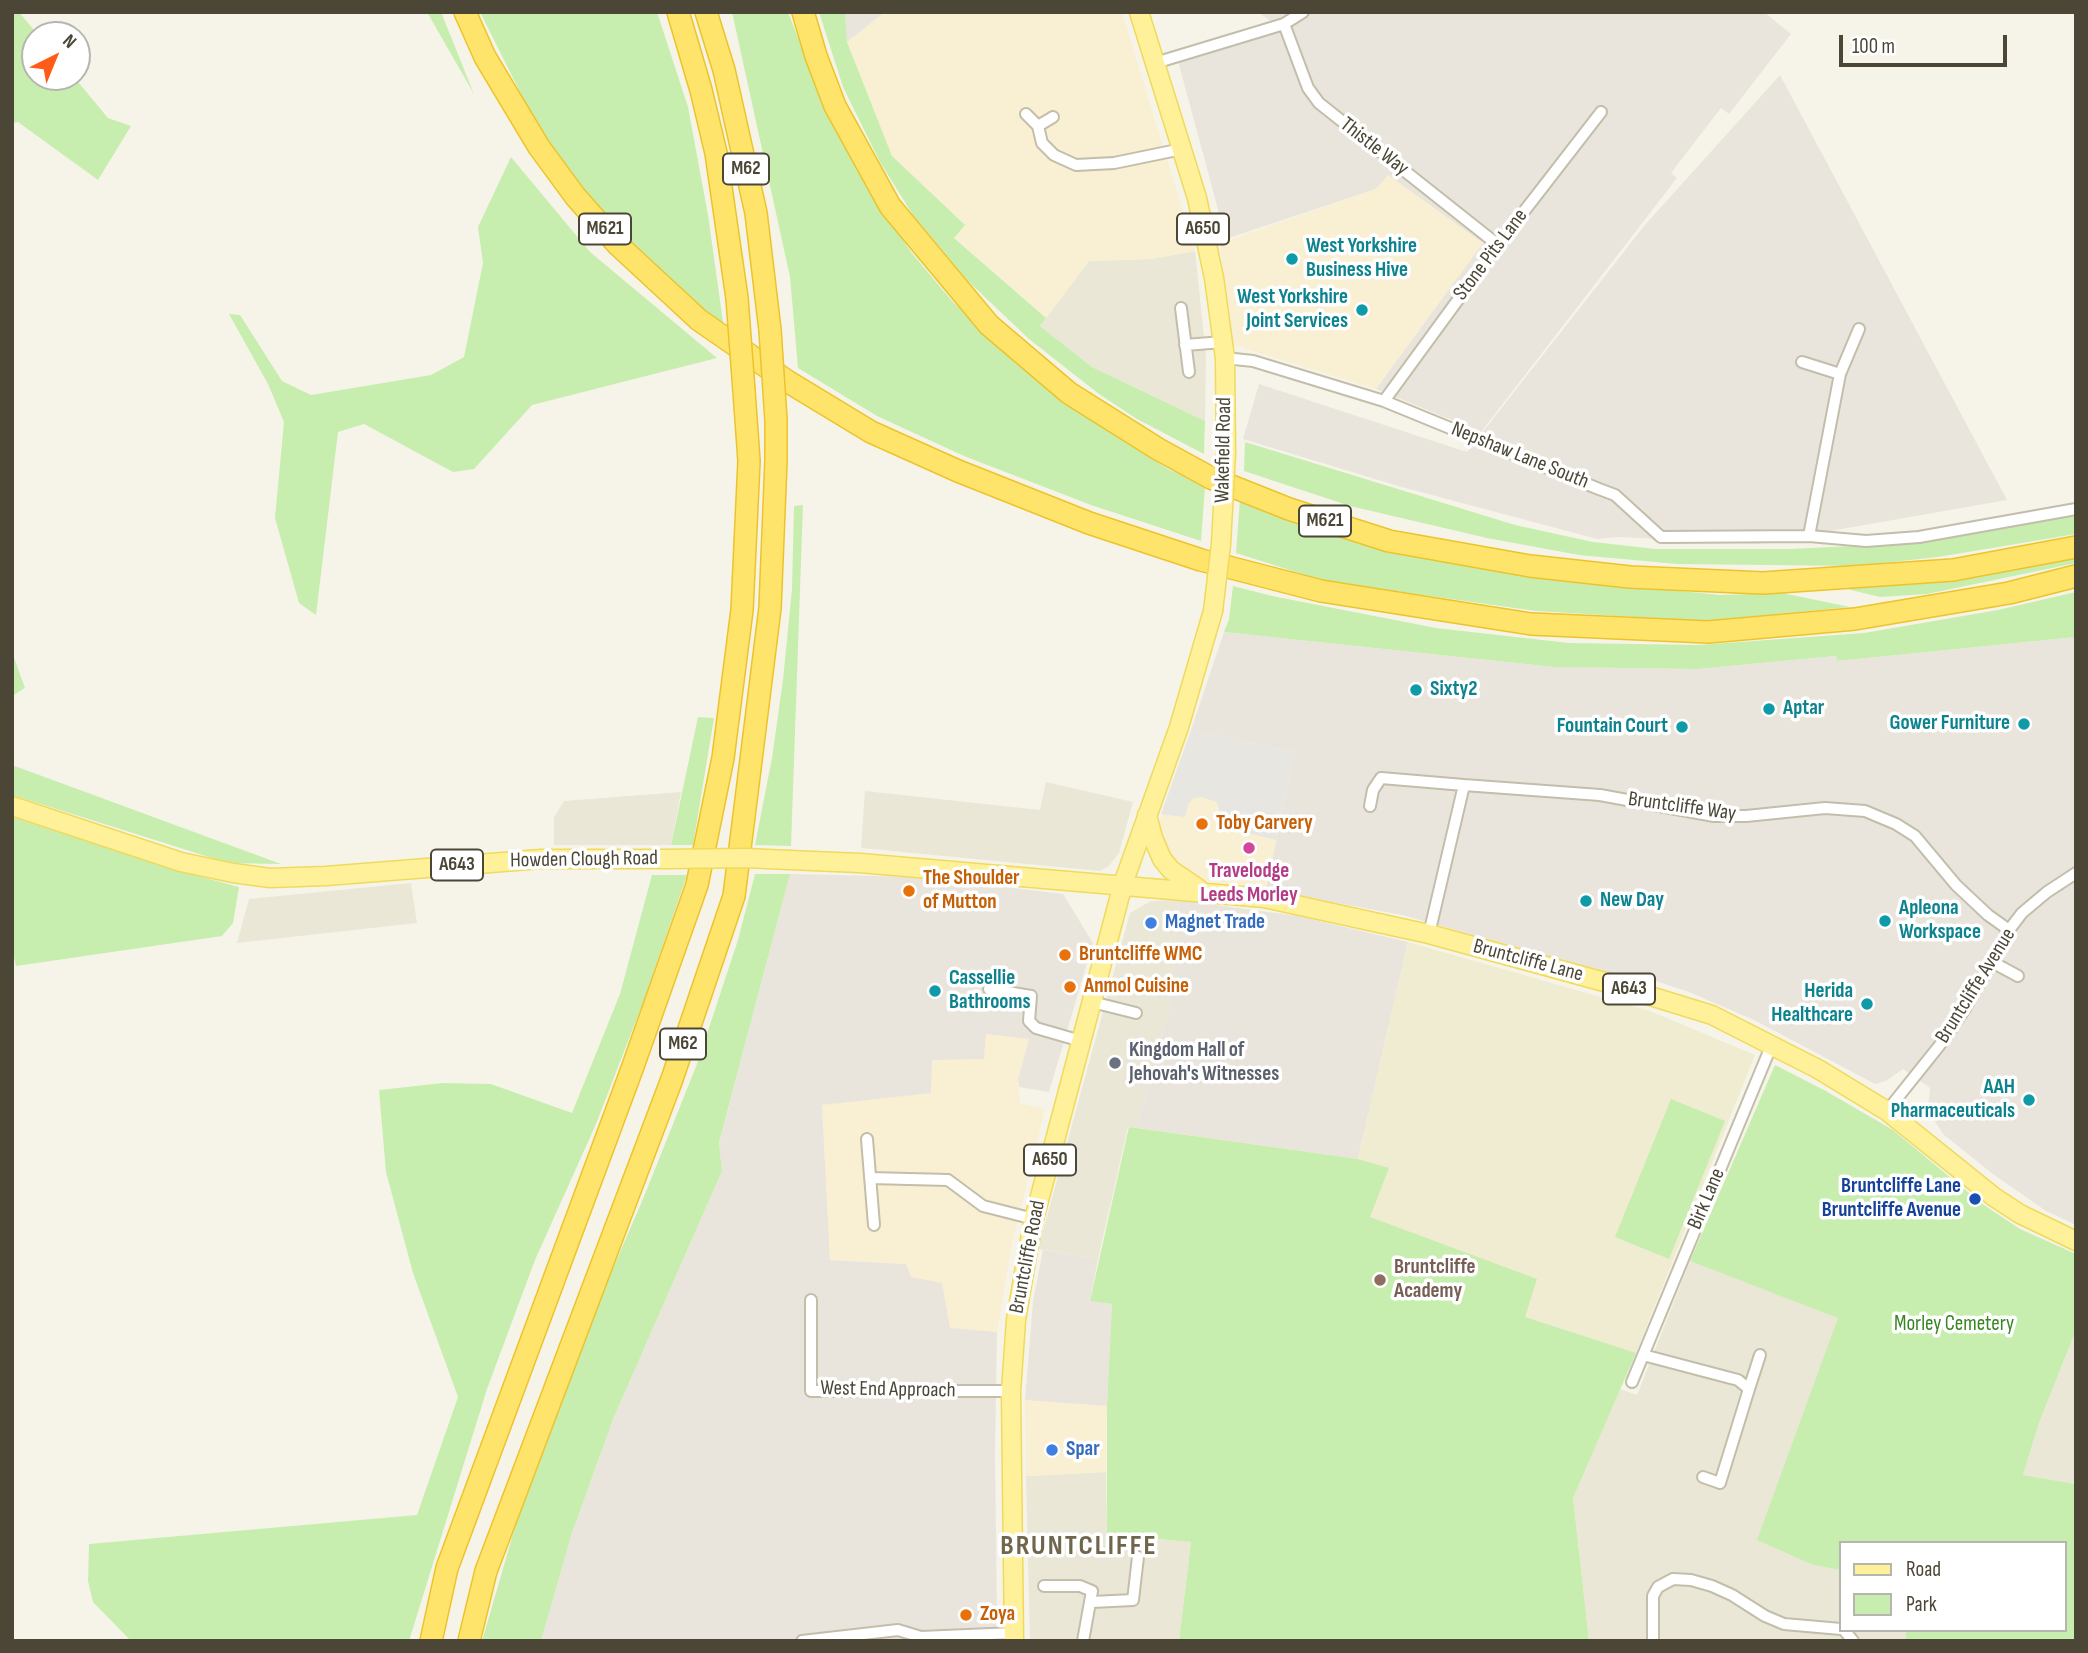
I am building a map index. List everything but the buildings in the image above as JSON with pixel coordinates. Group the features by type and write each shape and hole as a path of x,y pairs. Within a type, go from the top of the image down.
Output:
{"highway":[{"name":"M621","path":"465,12 485,57 525,125 568,186 618,245 699,320 787,381 871,432 958,471 1089,523 1201,559 1321,591 1531,624 1708,632 1855,619 2009,593 2076,576"},
{"name":"M62","path":"431,1641 447,1568 697,885 723,758 741,610 749,461 737,298 716,153 678,12"},
{"name":"M62","path":"469,1641 486,1571 667,1092 734,896 770,608 775,420 770,330 756,213 723,71 706,12"},
{"path":"720,12 730,50 756,213"},
{"name":"M621","path":"803,12 835,106 890,206 989,325 1069,393 1158,449 1211,478 1289,509 1389,541 1530,566 1630,577 1763,583 1953,570 2076,547"}],"main road":[{"name":"Wakefield Road","path":"1124,884 1179,727 1213,611 1224,504 1226,453 1224,350 1214,278 1197,198 1139,12"},
{"name":"Howden Clough Road","path":"12,806 181,862 270,878 541,859 746,858 860,863 1124,884"},
{"path":"1147,815 1162,859 1171,870 1204,892"},
{"name":"Bruntcliffe Lane","path":"1124,884 1264,898 1429,934 1709,1014 1772,1044 1887,1111 1994,1197 2020,1214 2076,1241"},
{"name":"Bruntcliffe Road","path":"1014,1637 1011,1391 1016,1321 1034,1219 1124,884"}],"street":[{"path":"1155,63 1284,24 1303,12"},
{"name":"Thistle Way","path":"1284,24 1308,89 1319,103 1498,245"},
{"name":"Stone Pits Lane","path":"1384,401 1498,245 1601,112"},
{"path":"1026,114 1038,126 1042,143 1048,149 1063,160 1076,164 1114,163 1182,149"},
{"path":"1038,126 1054,117"},
{"path":"1181,308 1189,372"},
{"path":"1809,536 1840,374 1859,329"},
{"name":"Nepshaw Lane South","path":"1185,345 1224,350 1384,401 1615,495 1661,537 1809,536 1866,541 1919,537 2076,509"},
{"path":"1802,362 1840,374"},
{"name":"Bruntcliffe Way","path":"1370,806 1373,790 1381,778 1600,795 1714,816 1746,816 1825,808 1865,811 1896,824 1915,836 1956,885 2008,930"},
{"path":"1429,934 1464,785"},
{"name":"Bruntcliffe Avenue","path":"1887,1111 1964,1010 2008,930 2022,913 2047,892 2076,873"},
{"path":"1992,962 2018,976"},
{"path":"989,989 1031,996 1029,1021 1036,1028 1081,1041"},
{"path":"1092,1002 1136,1013"},
{"name":"Birk Lane","path":"1632,1382 1772,1044"},
{"path":"867,1139 874,1225"},
{"path":"870,1178 948,1180 983,1206 1034,1219"},
{"name":"West End Approach","path":"811,1300 811,1391 1011,1391"},
{"path":"1643,1355 1738,1380 1749,1389"},
{"path":"1703,1477 1720,1483 1760,1356"},
{"path":"1092,1602 1133,1600 1138,1557"},
{"path":"1653,1641 1653,1596 1658,1587 1673,1580 1691,1580 1712,1586 1784,1624 1840,1630"},
{"path":"1044,1586 1080,1586 1092,1591 1083,1641"},
{"path":"802,1641 898,1630 921,1637 1014,1637"}],"shaded area":[{"path":"845,12 885,12 847,42"},
{"path":"885,12 1122,12 1195,251 1151,259 1089,261 1046,318 954,237 964,224 892,156 847,42"},
{"path":"1258,12 1764,12 1791,34 1729,114 1721,108 1671,173 1677,178 1481,432 1376,389 1483,243 1388,175 1376,189 1226,239 1175,50 1272,22"},
{"path":"1780,75 2007,500 1756,544 1619,537 1597,539 1398,486 1243,439 1259,384 1467,452 1644,226"},
{"name":"West Yorkshire Joint Services","path":"1388,174 1483,243 1376,389 1230,344 1220,243 1376,189"},
{"path":"1195,251 1206,355 1205,421 1092,367 1040,326 1089,261 1151,259"},
{"path":"1224,632 1554,667 1697,669 1836,656 1837,661 2076,637 2076,1225 2046,1211 1943,1134 1928,1110 1930,1088 1903,1069 1886,1081 1875,1084 1754,1020 1689,992 1650,979 1627,978 1402,915 1266,890 1295,752 1191,730"},
{"path":"1191,730 1365,766 1266,890 1208,881 1184,872 1172,861 1160,836 1159,823"},
{"path":"1191,730 1295,752 1276,840 1222,827 1224,820 1217,818 1217,802 1201,797 1194,798 1189,803 1185,817 1161,814"},
{"path":"1046,782 1133,802 1119,853 1109,866 1100,871 861,848 865,791 1040,810"},
{"path":"681,792 671,845 554,845 554,817 564,801"},
{"path":"790,874 922,877 1063,894 1093,943 1049,1092 1019,1087 1018,1079 1029,1039 986,1034 984,1059 932,1060 931,1093 822,1105 830,1260 906,1264 911,1277 942,1283 950,1328 997,1332 995,1641 541,1641 572,1533 614,1417 722,1171 719,1144"},
{"path":"411,883 417,923 237,943 249,899"},
{"path":"1179,900 1170,1005 1137,1128 1128,1127 1098,1259 1038,1249 1130,913 1151,901"},
{"path":"1179,900 1298,916 1408,942 1358,1159 1137,1128 1170,1005"},
{"name":"Bruntcliffe Academy","path":"1408,942 1650,1011 1755,1055 1636,1353 1573,1498 1589,1641 1179,1641 1191,1542 1107,1534 1107,1406 1112,1304 1090,1301 1129,1127 1358,1159"},
{"path":"986,1034 1029,1039 1018,1079 1020,1103 1045,1109 1012,1244 997,1332 950,1329 942,1284 911,1277 906,1264 830,1260 822,1105 930,1093 932,1059 984,1059"},
{"path":"1043,1250 1098,1259 1090,1300 1112,1304 1107,1406 1025,1400 1033,1301"},
{"path":"1690,1261 1839,1317 1758,1540 1813,1565 1840,1570 1840,1632 1906,1632 1906,1641 1589,1641 1573,1498 1620,1389 1637,1395"},
{"path":"2076,1330 2076,1484 2023,1475 2039,1423"},
{"path":"1025,1400 1107,1406 1106,1472 1026,1476"},
{"path":"1106,1472 1107,1534 1191,1542 1179,1641 1030,1641 1026,1476"}],"green space":[{"path":"12,12 19,12 26,21 21,21 21,91 86,91 108,118 131,126 98,180 18,122 12,123"},
{"path":"427,12 441,12 474,94"},
{"path":"480,12 657,12 688,107 708,215 724,329 627,242 565,168 529,110"},
{"path":"732,12 788,12 828,115 867,187 911,252 952,301 1015,363 1095,423 1168,469 1205,487 1201,541 1091,505 964,456 877,416 798,368 790,277"},
{"path":"819,12 845,12 847,42 892,156 965,225 954,238 1046,318 1040,326 1092,367 1205,421 1204,454 1137,419 1099,394 1029,339 970,283 913,215 880,162 843,87"},
{"path":"511,157 590,252 717,358 532,405 474,469 453,472 364,424 338,432 316,615 299,603 275,518 284,422 268,384 229,314 240,315 282,381 311,395 431,375 464,357 483,263 478,227"},
{"path":"1245,442 1515,525 1593,542 1656,549 1789,549 1919,543 2076,515 2076,534 1938,557 1855,566 1677,564 1579,555 1487,538 1350,506 1244,471"},
{"path":"1240,499 1601,583 1720,595 1782,593 1850,607 1702,621 1536,611 1324,581 1236,553"},
{"path":"803,505 791,846 755,845 772,758 783,680 792,589 794,506"},
{"path":"2076,557 2076,563 1927,594 1880,597 1847,589 1958,579"},
{"path":"1233,586 1436,628 1569,643 1699,645 1864,633 1998,610 2076,592 2076,637 1837,661 1836,656 1697,669 1554,667 1224,632 1229,619"},
{"path":"12,652 25,688 12,696"},
{"path":"698,717 714,718 693,845 671,845"},
{"path":"12,765 281,864 228,863 12,795"},
{"path":"12,817 239,887 233,923 222,936 16,966 12,949"},
{"path":"755,874 790,874 719,1143 722,1171 614,1417 572,1533 541,1641 482,1641 520,1510 578,1349 643,1199 697,1064 738,940"},
{"path":"652,875 687,875 644,1000 596,1124 535,1260 487,1389 409,1641 131,1641 93,1602 88,1581 89,1544 417,1515 458,1397 413,1273 386,1172 379,1090 443,1083 491,1084 572,1113 620,994"},
{"name":"Morley Cemetery","path":"1775,1065 1893,1130 1981,1203 2020,1229 2076,1254 2076,1330 2039,1423 2023,1475 2076,1484 2076,1641 1906,1641 1906,1632 2067,1632 2067,1541 1840,1541 1840,1570 1813,1565 1757,1540 1838,1318 1690,1261"},
{"path":"1671,1099 1725,1121 1669,1259 1615,1237"},
{"name":"Bruntcliffe Academy","path":"1129,1127 1358,1159 1389,1168 1370,1217 1537,1279 1525,1317 1636,1353 1573,1498 1589,1641 1179,1641 1191,1542 1107,1534 1107,1406 1112,1304 1090,1301"}],"place":[{"name":"West Yorkshire Business Hive","path":"1292,259"},
{"name":"West Yorkshire Joint Services","path":"1362,310"},
{"name":"Sixty2","path":"1416,690"},
{"name":"Aptar","path":"1769,709"},
{"name":"Gower Furniture","path":"2024,724"},
{"name":"Fountain Court","path":"1682,727"},
{"name":"Toby Carvery","path":"1202,824"},
{"name":"Travelodge Leeds Morley","path":"1249,848"},
{"name":"The Shoulder of Mutton","path":"909,891"},
{"name":"New Day","path":"1586,901"},
{"name":"Apleona Workspace","path":"1885,921"},
{"name":"Magnet Trade","path":"1151,923"},
{"name":"Bruntcliffe WMC","path":"1065,955"},
{"name":"Anmol Cuisine","path":"1070,987"},
{"name":"Cassellie Bathrooms","path":"935,991"},
{"name":"Herida Healthcare","path":"1867,1004"},
{"name":"Kingdom Hall of Jehovah's Witnesses","path":"1115,1063"},
{"name":"AAH Pharmaceuticals","path":"2029,1100"},
{"name":"Bruntcliffe Lane Bruntcliffe Avenue","path":"1975,1199"},
{"name":"Bruntcliffe Academy","path":"1380,1280"},
{"name":"Spar","path":"1052,1450"},
{"name":"Zoya","path":"966,1615"}],"district":[{"name":"BRUNTCLIFFE","path":"1079,1547"}]}
